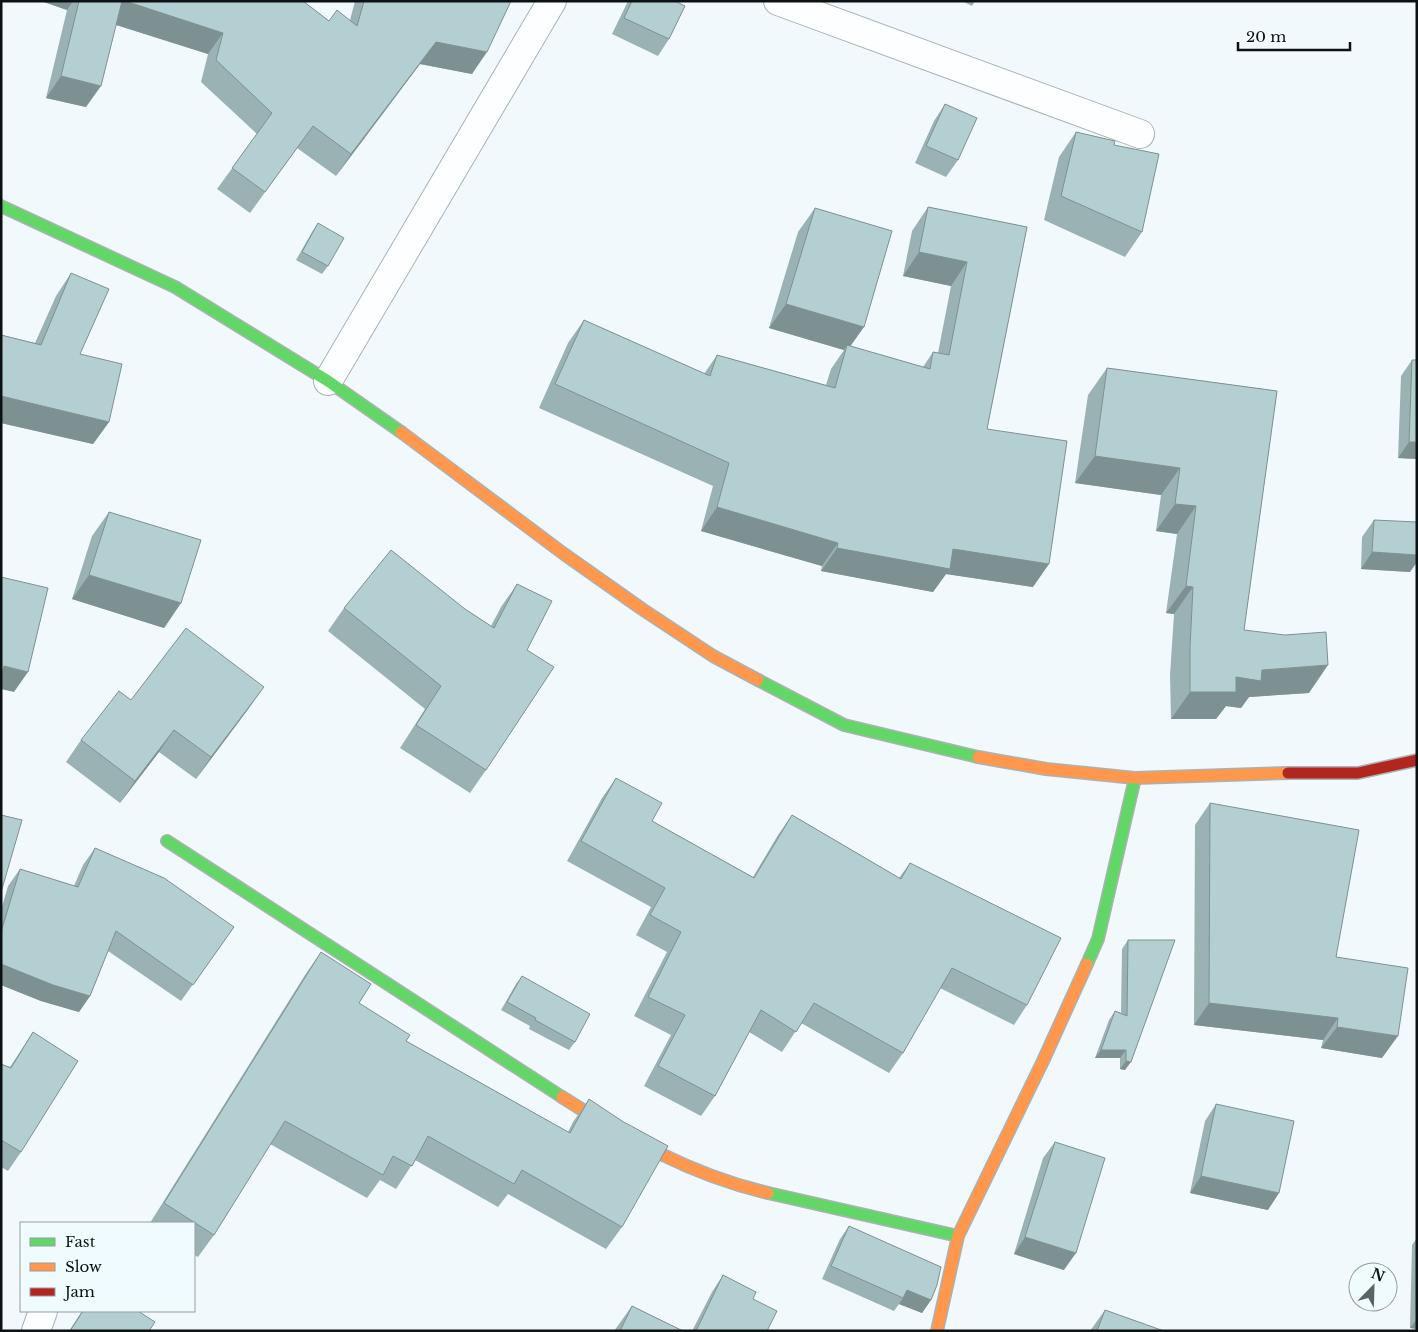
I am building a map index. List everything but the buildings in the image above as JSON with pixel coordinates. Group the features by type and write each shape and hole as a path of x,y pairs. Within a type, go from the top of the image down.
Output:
{"main road":[{"path":"1,206 175,287 328,381 425,449 564,554 642,609 713,656 844,725 954,752 1037,768 1135,778 1250,773 1358,773 1417,760"},
{"path":"937,1331 958,1236 1030,1087 1098,939 1135,778"},
{"path":"167,841 614,1130 658,1154 712,1176 756,1190 958,1236"}],"street":[{"path":"328,381 552,1"},
{"path":"778,1 1140,134"},
{"path":"36,1331 44,1312"}],"traffic: fast":[{"path":"1,206 175,287 328,381 401,432"},
{"path":"758,680 844,725 978,757"},
{"path":"1087,964 1098,939 1135,778"},
{"path":"167,841 562,1097"},
{"path":"768,1193 958,1236"}],"traffic: slow":[{"path":"401,432 564,554 642,609 713,656 758,680"},
{"path":"978,757 1046,769 1135,778 1288,773"},
{"path":"937,1331 958,1236 1043,1061 1087,964"},
{"path":"562,1097 636,1141 686,1166 768,1193"}],"traffic: jam":[{"path":"1288,773 1358,773 1417,760"}]}
